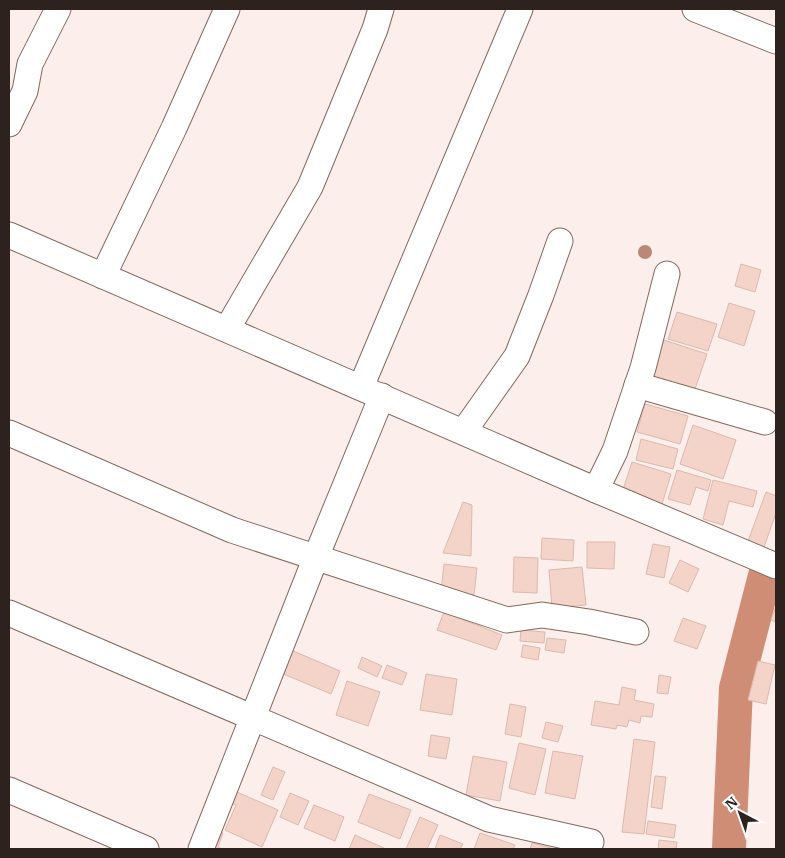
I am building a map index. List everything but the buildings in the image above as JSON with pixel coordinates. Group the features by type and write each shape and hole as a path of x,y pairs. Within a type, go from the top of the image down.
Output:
{"street":[{"path":"9,124 26,91 30,64 58,9"},
{"path":"103,276 174,128 226,9"},
{"path":"227,329 310,187 381,9"},
{"path":"201,849 316,557 372,392 520,9"},
{"path":"699,10 776,41"},
{"path":"9,235 464,431 596,490 776,566"},
{"path":"464,431 517,356 542,295 560,241"},
{"path":"596,490 616,451 637,385 666,274"},
{"path":"637,385 765,422"},
{"path":"9,433 232,530 507,620 542,615 636,632"},
{"path":"9,613 489,819 591,842"},
{"path":"9,790 146,849"}],"waterway":[{"path":"729,849 736,688 767,568"}]}
